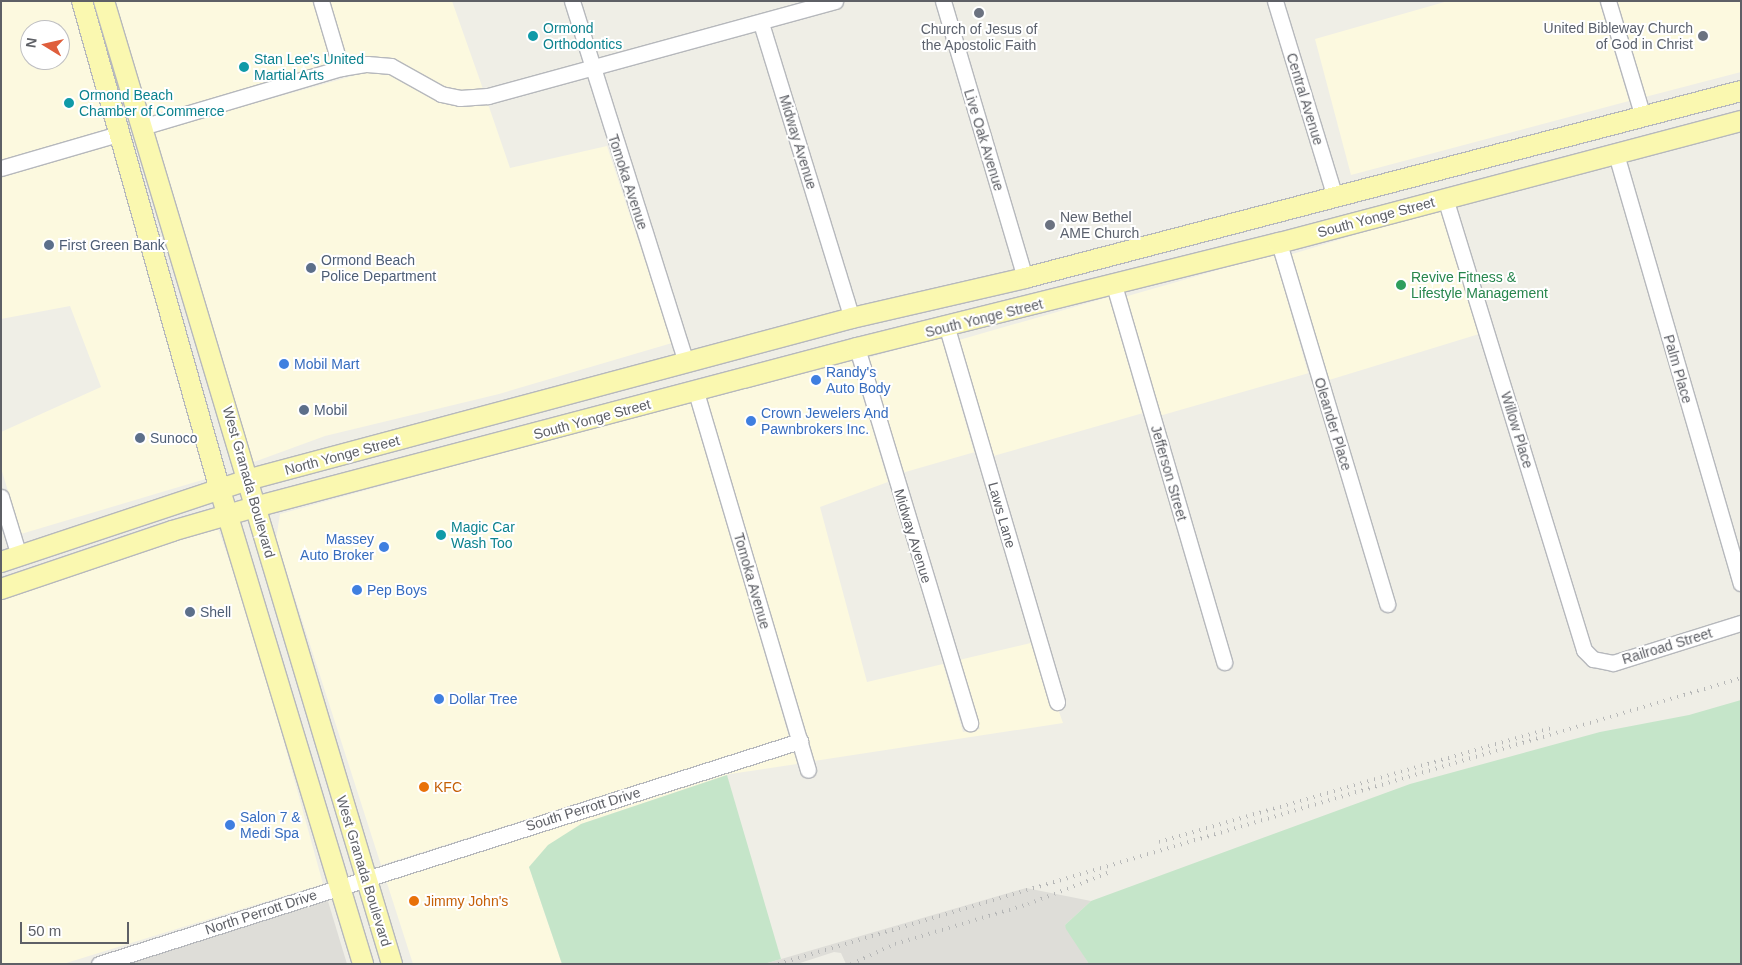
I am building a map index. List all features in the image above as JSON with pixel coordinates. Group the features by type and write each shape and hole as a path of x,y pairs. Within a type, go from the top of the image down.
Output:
{"main road":[{"name":"West Granada Boulevard","path":"82,1 220,490 363,964"},
{"name":"West Granada Boulevard","path":"104,1 392,964"},
{"path":"94,46 109,66 122,113 128,122 142,127"},
{"path":"686,363 852,318 1025,278 1741,91"},
{"name":"South Yonge Street","path":"228,515 857,348 947,328 1285,242 1741,121"},
{"path":"118,134 133,151 158,225 175,235"},
{"path":"1285,242 1321,219 1335,197"},
{"path":"696,392 712,369 799,342 810,330"},
{"name":"North Yonge Street","path":"10,559 247,480 686,363"},
{"path":"1,589 228,515"}],"street":[{"path":"321,1 341,68"},
{"name":"Tomoka Avenue","path":"572,1 591,67 686,363"},
{"path":"142,127 341,68 367,64 391,66 441,94 460,98 488,96 761,23 835,1"},
{"name":"Live Oak Avenue","path":"943,1 1025,278"},
{"name":"Central Avenue","path":"1274,1 1335,197"},
{"path":"1608,1 1642,117"},
{"name":"Midway Avenue","path":"761,23 852,318"},
{"path":"1,168 118,134"},
{"name":"Palm Place","path":"1616,154 1741,583"},
{"name":"Willow Place","path":"1445,198 1584,650 1593,659"},
{"name":"Oleander Place","path":"1285,242 1387,604"},
{"name":"Jefferson Street","path":"1114,285 1224,662"},
{"name":"Laws Lane","path":"947,328 1057,702"},
{"name":"Midway Avenue","path":"857,348 970,723"},
{"name":"Tomoka Avenue","path":"696,392 808,770"},
{"path":"1,497 10,559"},
{"name":"Railroad Street","path":"1593,659 1613,663 1741,623"},
{"name":"South Perrott Drive","path":"366,878 800,741"},
{"name":"North Perrott Drive","path":"99,964 366,878"}],"shaded area":[{"path":"1,1 73,1 108,129 1,160"},
{"path":"113,1 313,1 331,63 147,117"},
{"path":"330,1 452,1 483,89 461,91 444,87 395,60 347,60"},
{"path":"1448,1 1599,1 1629,101 1351,175 1315,39"},
{"path":"1616,1 1741,1 1741,72 1645,97"},
{"path":"367,72 388,73 439,101 461,106 488,104 510,168 607,146 672,343 499,394 325,436 251,463 152,132"},
{"path":"112,143 209,478 21,534 1,468 1,432 101,387 70,306 1,319 1,176"},
{"path":"1440,209 1478,334 1329,380 1291,255"},
{"path":"1274,254 1308,373 1160,416 1126,296"},
{"path":"1109,297 1142,413 992,456 959,340"},
{"path":"941,337 974,452 901,473 868,358"},
{"path":"851,358 888,482 820,507 867,682 943,664 963,732 980,729 959,660 1031,643 1051,710 1058,709 1063,723 814,761 706,397"},
{"path":"690,401 789,737 381,865 276,539 280,514"},
{"path":"217,526 249,615 323,884 63,964 1,964 1,597"},
{"path":"794,751 797,764 730,774 581,824 529,867 562,964 413,964 386,880"},
{"path":"1026,888 1091,901 1065,925 1089,964 846,964 841,953 834,952 797,964 764,964"},
{"path":"327,898 347,964 124,964"}],"green space":[{"path":"1741,700 1741,964 1089,964 1066,929 1065,925 1091,901 1410,784 1600,732 1689,715"},
{"path":"727,775 781,959 764,964 562,964 529,867 548,845 581,824"}],"railway":[{"path":"778,964 1741,678"},
{"path":"1159,842 1551,728"},
{"path":"851,964 895,944 1028,904 1110,872"}],"place":[{"name":"Church of Jesus of the Apostolic Faith","path":"979,13"},
{"name":"Ormond Orthodontics","path":"533,36"},
{"name":"United Bibleway Church of God in Christ","path":"1703,36"},
{"name":"Stan Lee's United Martial Arts","path":"244,67"},
{"name":"Ormond Beach Chamber of Commerce","path":"69,103"},
{"name":"New Bethel AME Church","path":"1050,225"},
{"name":"First Green Bank","path":"49,245"},
{"name":"Ormond Beach Police Department","path":"311,268"},
{"name":"Revive Fitness & Lifestyle Management","path":"1401,285"},
{"name":"Mobil Mart","path":"284,364"},
{"name":"Randy's Auto Body","path":"816,380"},
{"name":"Mobil","path":"304,410"},
{"name":"Crown Jewelers And Pawnbrokers Inc.","path":"751,421"},
{"name":"Sunoco","path":"140,438"},
{"name":"Magic Car Wash Too","path":"441,535"},
{"name":"Massey Auto Broker","path":"384,547"},
{"name":"Pep Boys","path":"357,590"},
{"name":"Shell","path":"190,612"},
{"name":"Dollar Tree","path":"439,699"},
{"name":"KFC","path":"424,787"},
{"name":"Salon 7 & Medi Spa","path":"230,825"},
{"name":"Jimmy John's","path":"414,901"}]}
